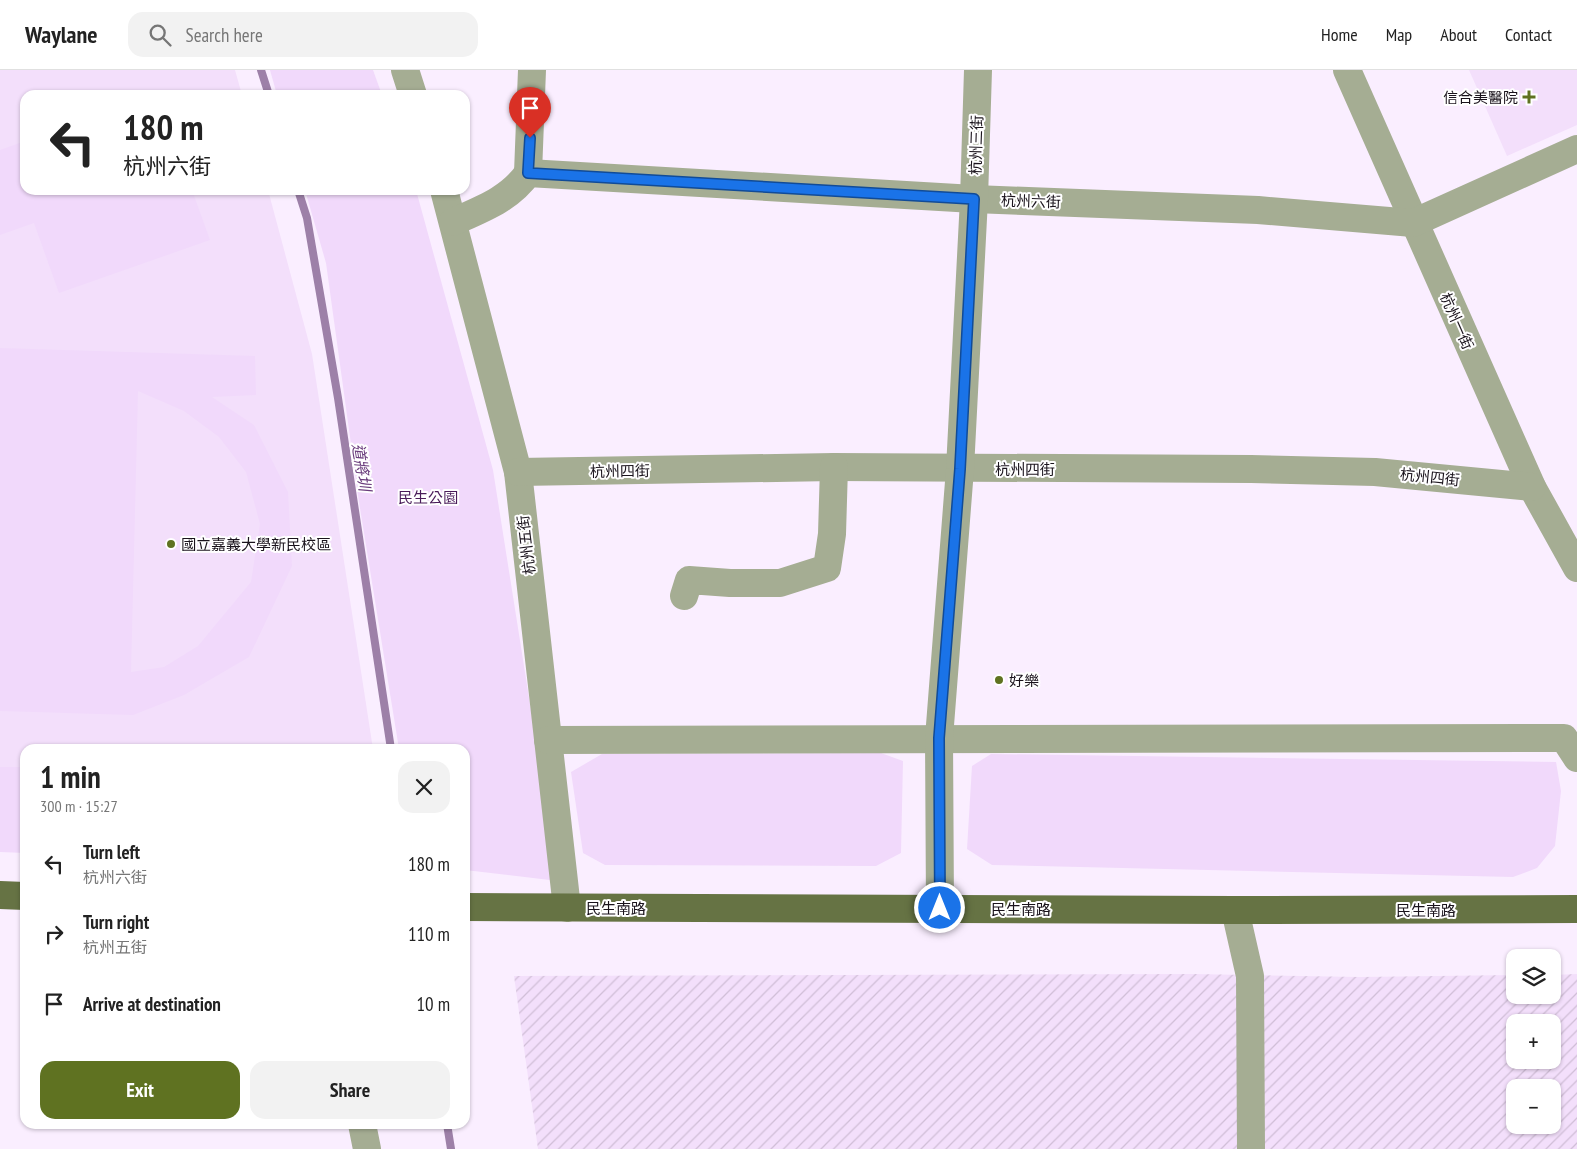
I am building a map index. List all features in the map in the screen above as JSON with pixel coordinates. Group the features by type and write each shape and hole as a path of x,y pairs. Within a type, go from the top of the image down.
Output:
{"main road":[{"path":"0,895 20,896"},
{"name":"民生南路","path":"470,907 1234,910 1577,909"}],"street":[{"path":"405,70 411,90"},
{"path":"453,222 496,203 518,187 528,173 532,70"},
{"name":"杭州三街","path":"940,908 939,738 960,469 974,199 978,70"},
{"name":"杭州一街","path":"1347,70 1413,223 1532,487 1577,568"},
{"path":"1413,223 1577,150"},
{"name":"杭州六街","path":"528,173 974,199 1258,210 1413,223"},
{"name":"杭州五街","path":"445,195 518,472 566,908"},
{"path":"684,596 689,580 730,583 780,583 827,568 832,534 834,468"},
{"name":"杭州四街","path":"518,472 834,468 1251,469 1375,472 1532,487"},
{"path":"548,740 1564,738 1577,758"},
{"path":"1234,910 1250,976 1251,1149"},
{"path":"363,1129 367,1149"}],"shaded area":[{"name":"國立嘉義大學新民校區","path":"0,70 235,70 241,90 20,90 20,195 269,195 312,354 372,744 20,744 20,828 0,828"},
{"name":"信合美醫院","path":"1469,70 1577,70 1577,125 1507,156"},
{"path":"1193,974 1360,977 1506,975 1506,1004 1561,1004 1561,975 1577,974 1577,1149 538,1149 514,976"}],"green space":[{"path":"270,70 373,70 380,90 276,90"},
{"path":"20,143 20,195 194,195 210,240 59,293 34,223 0,235 0,150"},
{"name":"民生公園","path":"306,195 417,195 493,470 558,881 470,871 470,744 398,744 359,502 326,263"},
{"path":"0,348 255,356 256,395 212,397 254,425 288,492 292,566 249,657 184,695 133,715 0,711","holes":["138,391 184,411 219,437 246,472 260,524 251,582 198,646 164,667 131,672"]},
{"path":"881,753 903,761 901,853 876,866 605,865 583,853 571,772 602,754"},
{"path":"991,754 1556,762 1561,791 1555,846 1537,868 1513,877 992,865 967,849 972,766"},
{"path":"0,767 20,767 20,853 0,852"}],"waterway":[{"name":"道將圳","path":"261,70 267,90"},
{"name":"道將圳","path":"300,195 307,218 338,398 390,744"},
{"name":"道將圳","path":"448,1129 451,1149"}],"place":[{"name":"信合美醫院","path":"1529,97"},
{"name":"國立嘉義大學新民校區","path":"171,544"},
{"name":"好樂","path":"999,680"}],"route":[{"path":"530,138 528,173 974,199 960,469 939,738 940,908"}]}
